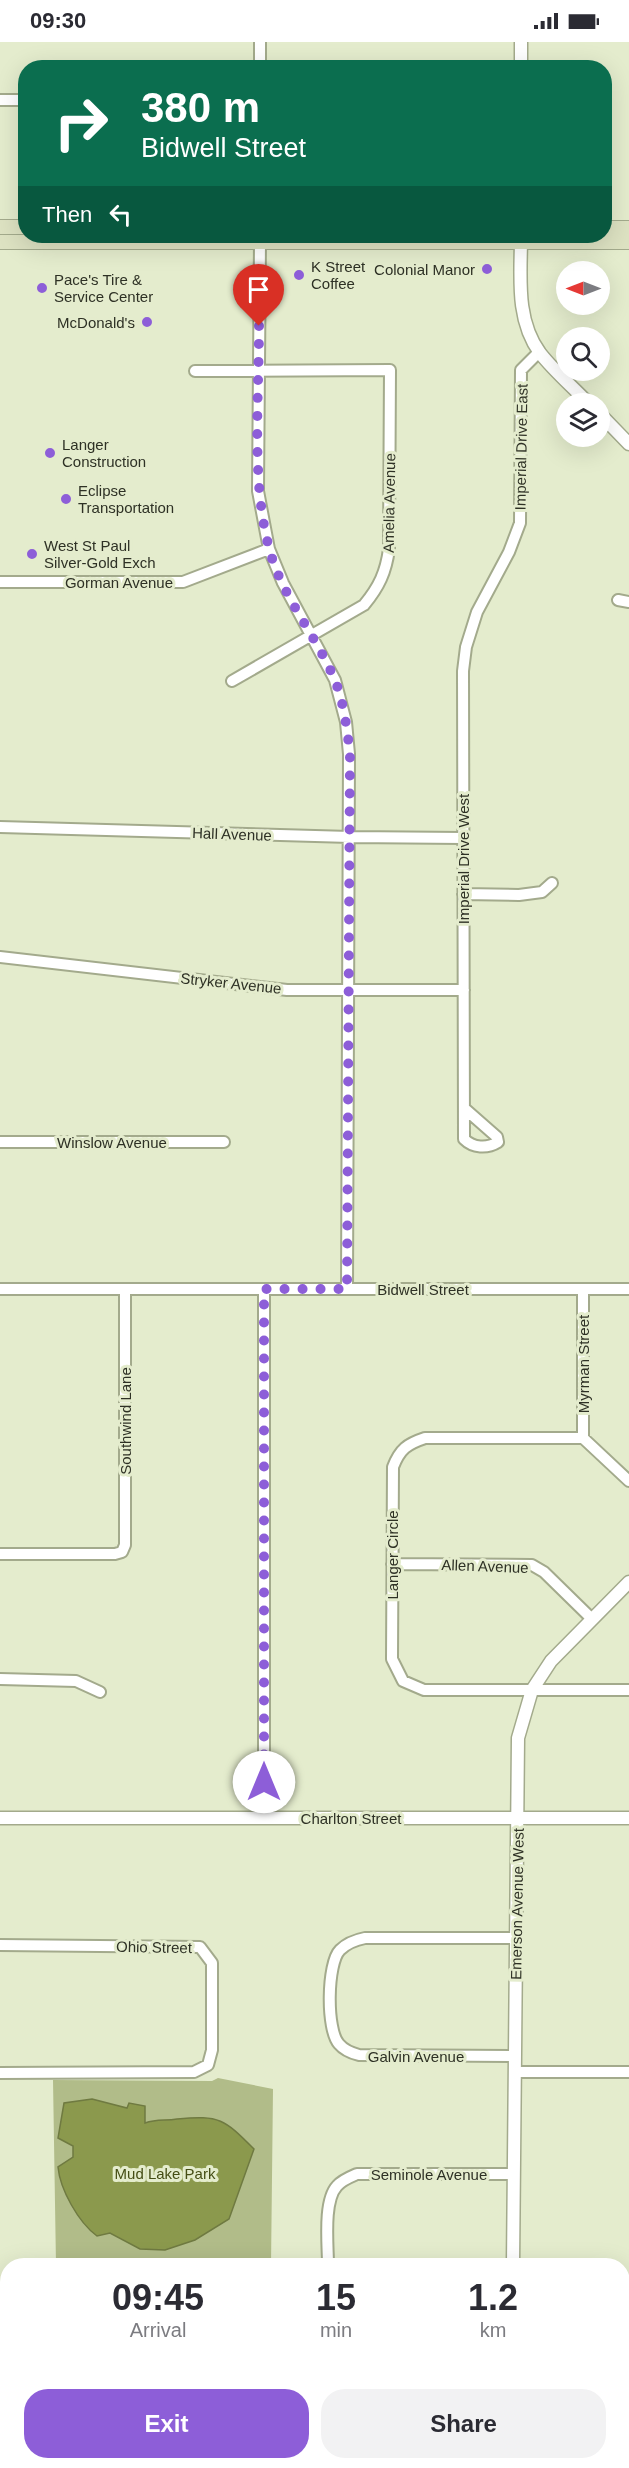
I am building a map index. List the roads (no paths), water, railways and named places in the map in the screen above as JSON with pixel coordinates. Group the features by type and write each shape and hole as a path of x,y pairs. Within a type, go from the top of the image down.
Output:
{"main road":[{"path":"0,227 18,227"},
{"path":"612,228 629,228"},
{"path":"612,241 629,242"},
{"path":"0,242 18,242"}],"street":[{"path":"260,42 260,60"},
{"path":"521,42 521,60"},
{"path":"0,100 18,100"},
{"path":"258,243 258,491 269,549 283,583 335,680 346,722 350,754 347,1289"},
{"path":"521,243 522,311 532,340 540,352 579,393"},
{"name":"Imperial Drive East","path":"477,612 509,552 520,523 521,370 540,352"},
{"path":"195,370 259,370"},
{"name":"Amelia Avenue","path":"232,681 313,636 364,604 377,588 386,569 389,549 390,370 259,370"},
{"path":"610,424 629,444"},
{"name":"Gorman Avenue","path":"0,582 183,582 269,549"},
{"name":"Imperial Drive West","path":"464,1108 463,671 466,647 477,612"},
{"name":"Hall Avenue","path":"0,827 463,838"},
{"path":"463,894 519,895 542,892 552,883"},
{"name":"Stryker Avenue","path":"0,957 287,990 464,990"},
{"name":"Winslow Avenue","path":"0,1142 224,1142"},
{"name":"Bidwell Street","path":"0,1289 629,1289"},
{"name":"Southwind Lane","path":"0,1554 115,1554 122,1552 125,1545 124,1289"},
{"path":"264,1289 264,1818"},
{"name":"Myrman Street","path":"583,1289 583,1438"},
{"name":"Langer Circle","path":"583,1438 425,1438 408,1444 398,1454 393,1467 392,1659 404,1681 424,1690 629,1690"},
{"path":"583,1438 629,1481"},
{"name":"Allen Avenue","path":"392,1564 532,1565 544,1572 592,1619"},
{"name":"Emerson Avenue West","path":"513,2258 518,1738 532,1690 551,1661 629,1582"},
{"path":"0,1679 76,1681 100,1692"},
{"name":"Charlton Street","path":"0,1818 629,1818"},
{"name":"Galvin Avenue","path":"514,2056 359,2055 343,2048 338,2043 330,2020 332,1964 339,1951 352,1941 364,1938 516,1938"},
{"name":"Ohio Street","path":"0,1945 200,1947 212,1963 212,2050 208,2065 194,2072 0,2073"},
{"path":"515,2072 629,2072"},
{"name":"Seminole Avenue","path":"328,2258 330,2196 336,2186 346,2178 357,2174 514,2174"}],"place":[{"name":"Colonial Manor","path":"487,269"},
{"name":"K Street Coffee","path":"299,275"},
{"name":"Pace's Tire & Service Center","path":"42,288"},
{"name":"McDonald's","path":"147,322"},
{"name":"Langer Construction","path":"50,453"},
{"name":"Eclipse Transportation","path":"66,499"},
{"name":"West St Paul Silver-Gold Exch","path":"32,554"}],"park label":[{"name":"Mud Lake Park","path":"165,2173"}]}
